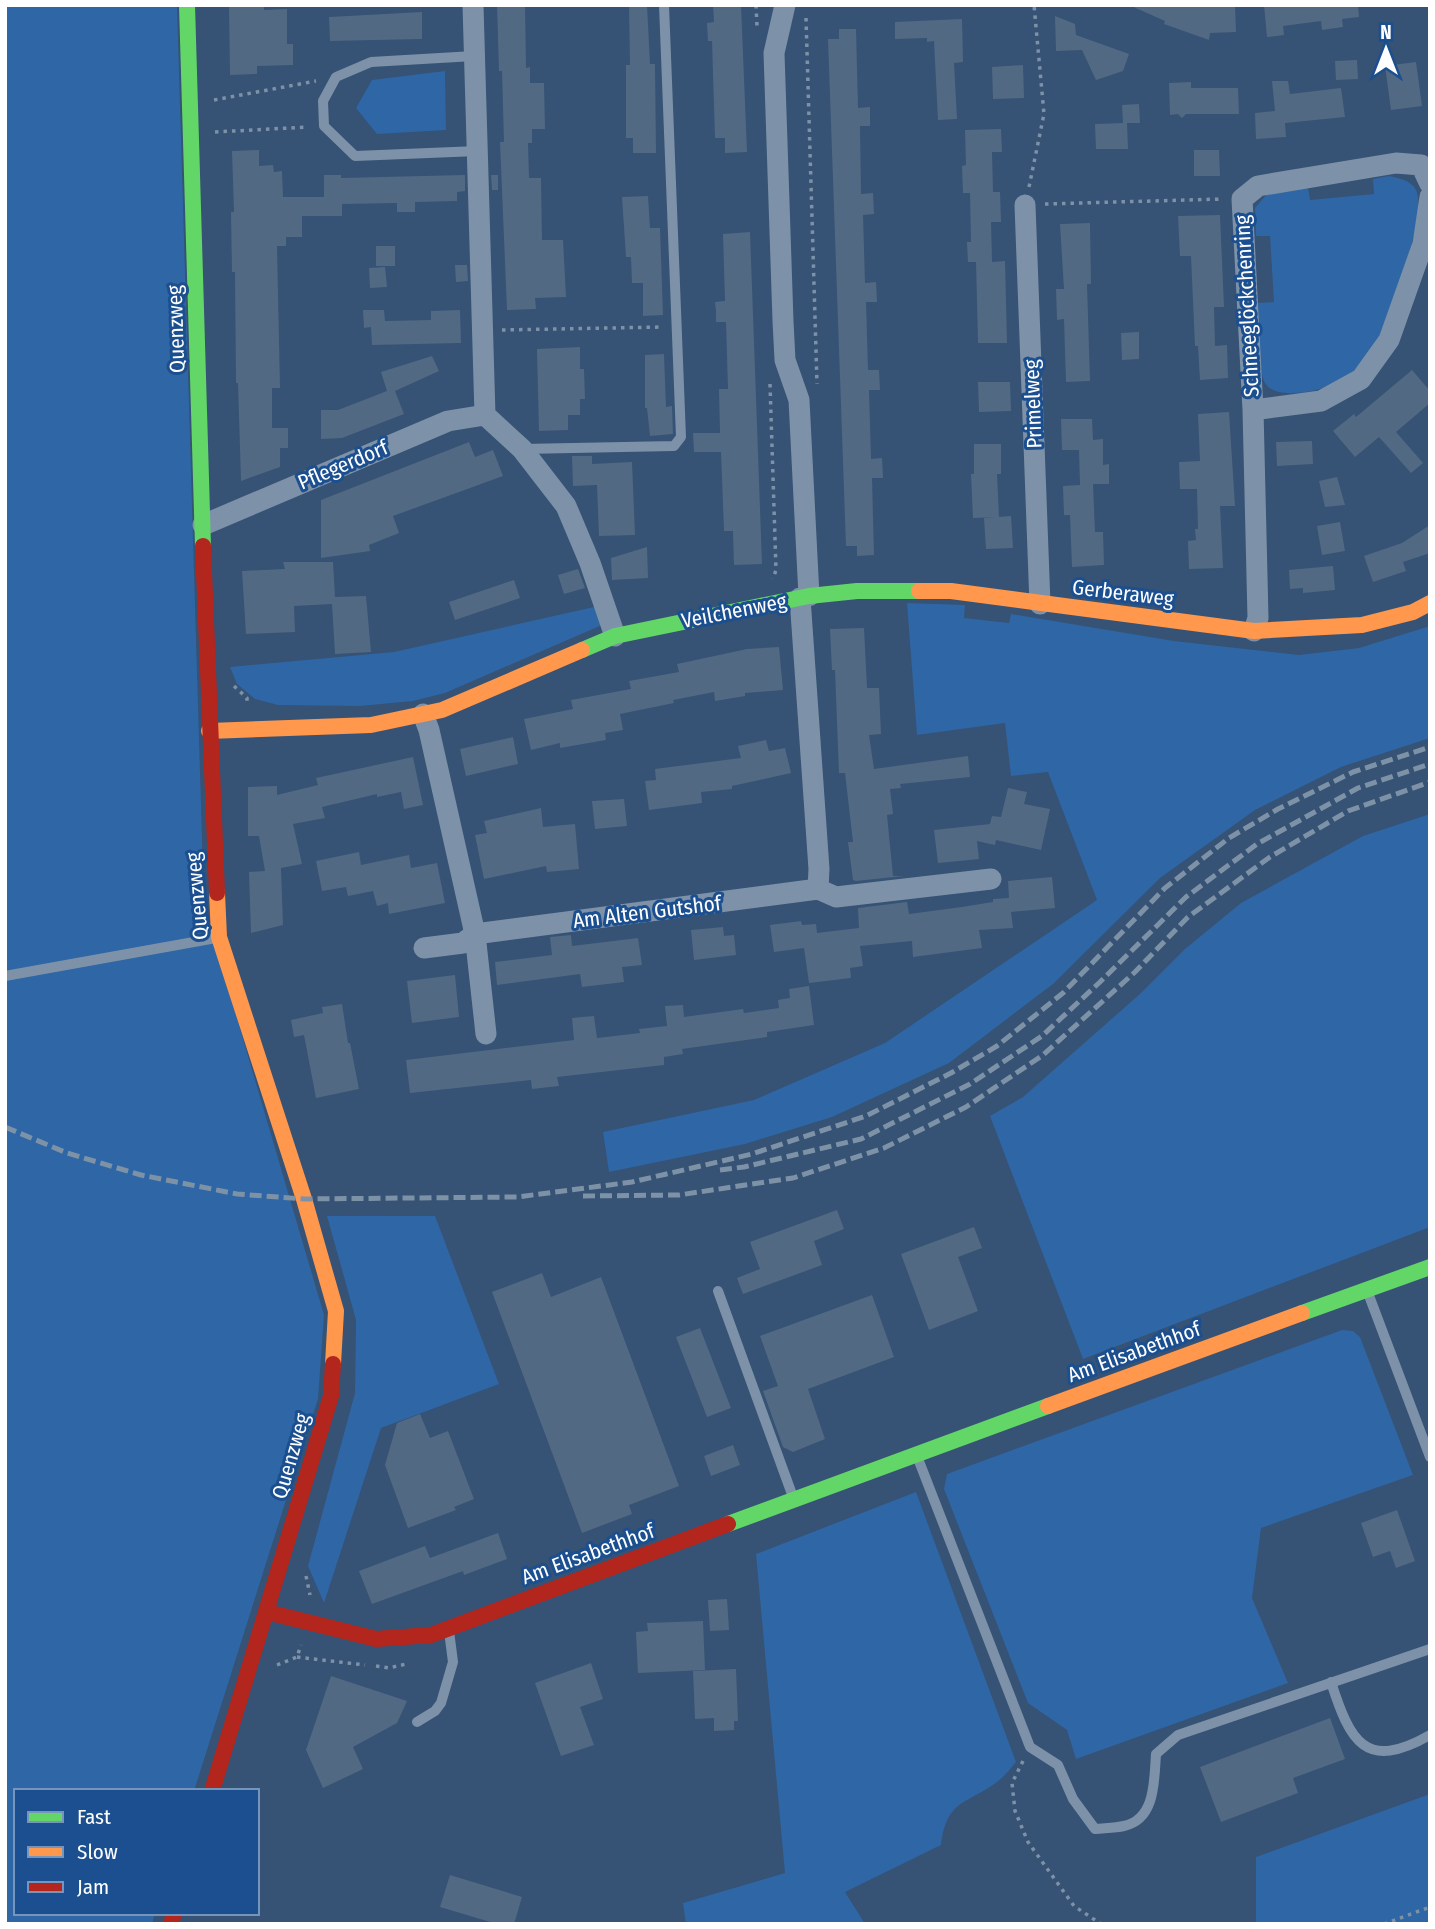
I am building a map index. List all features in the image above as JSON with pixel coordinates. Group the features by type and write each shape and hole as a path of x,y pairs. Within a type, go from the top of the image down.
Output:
{"street":[{"name":"Quenzweg","path":"187,5 209,731 219,937 304,1199 336,1311 331,1395 213,1789"},
{"path":"473,5 485,415 522,449 566,506 590,564 614,636"},
{"name":"Veilchenweg","path":"209,731 371,724 442,710 614,636 804,597 799,400 785,360 774,54 785,5"},
{"name":"Schneeglöckchenring","path":"1254,631 1258,618 1242,199 1258,186 1396,163 1421,165 1430,184"},
{"name":"Schneeglöckchenring","path":"1252,410 1321,401 1360,379 1389,340 1423,244 1430,197"},
{"name":"Primelweg","path":"1025,205 1040,604"},
{"name":"Pflegerdorf","path":"203,525 448,421 485,415"},
{"name":"Gerberaweg","path":"804,597 857,591 951,591 1254,631 1362,625 1413,612 1430,603"},
{"path":"804,597 818,889"},
{"path":"423,714 429,730 475,934 486,1034"},
{"name":"Am Alten Gutshof","path":"424,948 464,943 475,934 818,889 836,897 991,879"},
{"name":"Am Elisabethhof","path":"267,1612 376,1639 431,1635 916,1454 1430,1267"}],"lane":[{"path":"522,449 674,446 681,437 664,5"},
{"path":"474,56 371,62 336,77 323,101 324,126 355,156 478,151"},
{"path":"5,976 219,937"},
{"path":"718,1291 793,1500"},
{"path":"1367,1291 1430,1457"},
{"path":"916,1454 1030,1747 1058,1765 1073,1799 1095,1829 1127,1826 1146,1813 1154,1788 1156,1754 1178,1735 1430,1649"},
{"path":"417,1722 435,1711 441,1703 453,1662 448,1628"},
{"path":"1331,1682 1343,1721 1359,1743 1377,1751 1407,1748 1430,1735"}],"path":[{"path":"756,5 757,33"},
{"path":"805,5 817,389"},
{"path":"1034,5 1044,114 1025,205 1242,199"},
{"path":"190,101 211,100 336,77"},
{"path":"191,134 324,126"},
{"path":"484,330 675,327"},
{"path":"769,377 776,570 771,586"},
{"path":"247,698 256,704"},
{"path":"1030,1747 1012,1783 1015,1811 1028,1842 1074,1906 1101,1924"},
{"path":"1384,1924 1430,1907"}],"shaded area":[{"path":"5,5 177,5 204,906 324,1315 318,1399 195,1789 14,1789 14,1915 154,1915 152,1924 5,1924"},
{"path":"445,71 446,130 377,134 356,108 372,80"},
{"path":"1389,176 1404,180 1414,187 1418,201 1417,216 1403,276 1378,339 1354,370 1330,385 1312,391 1290,393 1270,388 1265,383 1261,368 1258,303 1274,302 1270,236 1256,236 1255,208 1268,193 1308,188 1310,200 1374,194 1373,179"},
{"path":"907,603 965,605 964,618 1009,623 1011,614 1174,641 1299,655 1359,648 1430,626 1430,738 1341,767 1255,810 1160,878 1053,984 949,1063 832,1117 745,1144 609,1172 603,1132 754,1100 885,1043 1097,900 1048,772 1011,776 1005,723 917,735"},
{"path":"594,607 602,625 445,693 413,701 360,706 278,705 255,699 237,684 230,667 394,652"},
{"path":"1430,814 1430,1227 1083,1359 990,1116 1023,1097 1141,993 1185,949 1241,903 1363,836"},
{"path":"327,1216 435,1216 499,1384 381,1428 324,1603 308,1566 355,1393 356,1320"},
{"path":"1342,1330 1353,1331 1360,1337 1413,1475 1261,1528 1252,1598 1288,1683 1076,1759 1067,1730 1028,1703 944,1489 947,1474"},
{"path":"916,1492 1016,1762 1000,1780 953,1811 944,1830 941,1845 845,1892 865,1924 686,1924 683,1903 785,1873 756,1554"},
{"path":"1430,1794 1430,1924 1256,1924 1256,1857"}],"building":[{"path":"229,5 264,5 264,10 287,9 287,44 293,44 293,65 257,66 257,74 230,75"},
{"path":"497,5 525,5 526,68 530,67 530,83 544,83 545,129 532,129 532,143 528,143 529,178 541,178 542,240 563,240 566,297 535,298 536,309 507,310 500,142 504,142 502,71 499,71"},
{"path":"629,5 647,5 650,64 655,64 656,153 633,153 633,138 626,138 626,65 630,65"},
{"path":"713,5 741,5 747,152 725,153 725,138 715,138 712,41 708,41 707,23 714,22"},
{"path":"1129,5 1235,5 1236,32 1210,33 1209,40 1164,24 1165,21"},
{"path":"1264,5 1358,5 1359,17 1342,19 1343,27 1322,30 1321,21 1283,26 1284,35 1267,37"},
{"path":"422,12 422,39 330,41 329,17"},
{"path":"1055,16 1075,24 1076,35 1129,54 1123,71 1096,80 1082,50 1056,51"},
{"path":"962,19 963,62 954,63 957,119 938,120 934,41 927,42 927,38 895,39 895,22"},
{"path":"839,29 856,29 858,108 870,107 870,126 860,126 861,194 873,193 874,214 863,215 865,283 876,282 877,302 866,302 868,370 879,370 880,390 869,390 871,459 882,458 883,478 872,478 874,555 857,556 857,546 846,546 828,39 839,39"},
{"path":"1357,60 1358,79 1336,80 1335,61"},
{"path":"1416,62 1422,106 1391,110 1385,66"},
{"path":"1023,65 1024,98 993,99 992,67"},
{"path":"1272,81 1288,81 1290,94 1341,88 1345,117 1285,123 1286,137 1256,139 1255,113 1275,111"},
{"path":"1191,82 1191,88 1238,88 1239,114 1186,114 1182,118 1178,114 1170,115 1169,83"},
{"path":"1139,104 1140,123 1127,123 1128,149 1096,149 1095,124 1123,123 1122,105"},
{"path":"1001,129 1002,152 992,152 993,192 1000,192 1001,222 991,222 992,262 1005,261 1007,343 978,343 976,262 968,262 967,242 971,242 970,193 963,193 962,166 966,165 965,130"},
{"path":"259,150 259,166 273,165 274,172 282,171 283,197 324,197 324,175 341,175 341,178 465,175 465,191 457,192 457,201 415,202 415,212 397,212 397,203 342,204 342,216 302,216 302,237 286,237 286,246 277,246 280,388 272,388 272,428 288,428 288,448 280,448 280,467 241,481 236,383 235,272 232,272 232,151"},
{"path":"1194,150 1219,150 1220,176 1194,176"},
{"path":"491,175 498,175 498,190 492,190"},
{"path":"648,196 650,228 660,228 663,315 643,316 643,283 632,283 631,257 626,257 622,197"},
{"path":"1220,215 1224,307 1214,307 1215,346 1227,345 1228,378 1200,380 1198,346 1195,346 1191,256 1180,256 1178,216"},
{"path":"1090,223 1091,284 1087,284 1090,381 1066,382 1064,319 1057,320 1056,289 1064,289 1060,224"},
{"path":"750,232 762,564 734,565 733,531 724,531 721,452 694,452 693,433 720,433 719,389 728,389 726,322 716,322 715,302 725,301 723,234"},
{"path":"376,246 395,246 395,266 376,266"},
{"path":"455,265 467,265 468,281 456,282"},
{"path":"385,267 387,287 370,288 369,268"},
{"path":"363,310 384,310 385,321 431,320 431,311 460,310 461,343 372,345 371,327 364,328"},
{"path":"1139,332 1139,359 1122,360 1121,333"},
{"path":"580,347 580,369 584,369 585,399 580,399 580,415 568,415 568,430 539,431 537,349"},
{"path":"664,354 666,407 672,406 673,434 650,436 645,408 645,355"},
{"path":"432,356 439,371 395,391 404,414 342,438 321,439 321,410 338,410 387,391 381,372"},
{"path":"1412,370 1430,391 1430,403 1396,432 1423,463 1411,473 1379,437 1355,457 1333,431 1354,414 1356,417"},
{"path":"978,382 1010,382 1011,411 979,412"},
{"path":"1229,412 1235,506 1220,506 1223,568 1189,569 1188,541 1196,540 1195,529 1198,529 1197,489 1180,489 1179,462 1200,461 1198,414"},
{"path":"1061,419 1092,419 1093,440 1103,439 1103,465 1109,464 1109,484 1093,484 1095,532 1103,532 1104,565 1072,567 1070,515 1064,515 1063,486 1080,485 1079,450 1062,450"},
{"path":"1312,441 1313,464 1277,466 1276,442"},
{"path":"469,442 475,457 493,450 503,476 393,516 399,533 369,545 370,551 321,558 321,500"},
{"path":"974,444 1001,444 1001,474 997,474 999,517 973,518 971,474 974,474"},
{"path":"572,456 592,456 592,464 632,462 635,535 599,536 597,485 573,486"},
{"path":"1337,477 1345,505 1325,507 1319,481"},
{"path":"1011,516 1013,548 986,549 984,518"},
{"path":"1340,522 1345,551 1322,555 1317,526"},
{"path":"1430,525 1430,553 1403,562 1406,571 1373,582 1364,556 1402,543"},
{"path":"647,547 648,578 612,580 611,558"},
{"path":"283,562 333,562 335,597 366,596 371,652 335,654 332,604 294,606 295,632 246,634 242,571 285,569"},
{"path":"1333,566 1335,590 1303,593 1303,588 1290,589 1289,570"},
{"path":"578,569 585,588 564,594 558,575"},
{"path":"514,580 520,598 455,620 449,602"},
{"path":"864,628 867,688 879,688 881,734 869,735 874,769 968,756 970,777 900,784 901,788 890,789 893,814 887,815 893,876 904,876 856,881 853,880 848,842 853,842 845,773 839,773 835,670 832,670 830,629"},
{"path":"779,647 783,690 745,693 745,696 715,701 714,692 673,700 674,703 620,714 623,730 605,733 606,740 560,748 560,743 531,750 524,719 573,709 571,700 631,689 629,681 679,672 677,664 747,649"},
{"path":"513,737 518,764 466,776 460,749"},
{"path":"766,740 769,751 785,748 791,773 732,786 732,789 701,792 702,803 649,810 645,781 656,780 655,769 741,758 738,746"},
{"path":"413,757 423,805 404,809 401,792 377,797 377,794 322,807 325,818 293,824 302,864 281,868 283,925 251,933 249,872 265,871 259,836 248,836 248,787 277,786 277,795 318,785 316,778"},
{"path":"1008,788 1027,792 1024,804 1050,809 1041,850 996,840 995,845 977,841 979,859 938,863 934,830 990,824 992,816 1001,817"},
{"path":"624,799 627,826 595,829 592,801"},
{"path":"541,808 543,827 575,824 579,869 547,872 546,866 484,879 475,835 487,833 484,821"},
{"path":"359,852 361,865 409,855 411,868 437,863 445,903 389,914 388,903 377,906 373,891 348,896 346,887 322,891 316,861"},
{"path":"1052,877 1055,908 1011,912 1013,928 979,930 982,948 913,957 912,941 860,946 863,966 850,968 851,978 809,983 804,948 774,952 770,925 801,921 802,925 816,924 817,933 859,928 858,908 907,902 909,914 962,907 1009,898 1008,881"},
{"path":"723,927 724,936 734,935 736,955 694,960 691,930"},
{"path":"571,935 572,946 638,938 642,965 622,967 624,982 582,987 580,974 497,985 495,962 552,955 550,937"},
{"path":"455,975 459,1017 412,1023 407,981"},
{"path":"809,986 814,1025 767,1032 767,1037 682,1049 683,1054 664,1057 664,1065 557,1077 559,1086 532,1089 531,1080 410,1093 406,1060 574,1040 572,1018 594,1016 597,1038 640,1033 639,1029 667,1026 665,1006 683,1005 684,1017 743,1009 744,1013 779,1008 778,1000 790,998 789,989"},
{"path":"342,1004 359,1089 316,1098 304,1035 294,1037 291,1020 323,1013 322,1007"},
{"path":"837,1210 844,1229 814,1241 822,1265 743,1294 737,1278 760,1269 750,1242"},
{"path":"974,1227 982,1248 958,1257 978,1311 929,1330 901,1254"},
{"path":"542,1273 551,1297 601,1277 679,1486 629,1505 632,1514 582,1533 492,1292"},
{"path":"872,1295 894,1357 808,1389 825,1439 793,1452 783,1447 763,1391 778,1386 760,1336"},
{"path":"700,1328 731,1408 707,1417 676,1337"},
{"path":"420,1414 430,1438 448,1431 474,1499 454,1507 456,1510 408,1528 385,1465 397,1423"},
{"path":"733,1445 740,1465 711,1476 704,1456"},
{"path":"1397,1510 1415,1561 1396,1568 1390,1551 1373,1557 1361,1523"},
{"path":"498,1533 507,1559 464,1575 463,1571 372,1604 359,1571 425,1546 430,1558"},
{"path":"727,1599 729,1630 710,1631 708,1600"},
{"path":"703,1621 705,1670 638,1673 636,1632 648,1631 647,1623"},
{"path":"591,1663 603,1699 580,1707 594,1745 561,1756 535,1683"},
{"path":"736,1669 738,1721 734,1721 734,1730 714,1731 714,1718 695,1719 693,1671"},
{"path":"331,1676 407,1701 397,1723 353,1747 363,1769 323,1788 306,1750"},
{"path":"1330,1718 1345,1759 1293,1778 1298,1793 1221,1822 1200,1767"},
{"path":"450,1875 522,1897 514,1924 497,1924 440,1907"}],"railway":[{"path":"5,1127 67,1153 141,1175 237,1194 304,1199 517,1197 632,1182 752,1154 866,1116 951,1073 997,1046 1063,993 1165,888 1229,838 1278,809 1353,772 1430,747"},
{"path":"720,1170 744,1167 861,1139 970,1084 1042,1036 1186,897 1257,844 1358,788 1430,764"},
{"path":"583,1196 679,1195 793,1178 884,1148 966,1107 1043,1055 1135,972 1188,917 1270,857 1348,811 1430,782"}],"traffic: fast":[{"path":"187,5 203,546"},
{"path":"582,650 615,636 809,596 857,591 919,591"},
{"path":"1302,1313 1430,1267"},
{"path":"728,1524 1048,1406"}],"traffic: slow":[{"path":"919,591 951,591 1254,631 1362,625 1413,612 1430,603"},
{"path":"209,731 371,725 442,710 582,650"},
{"path":"217,893 219,937 304,1199 336,1311 333,1364"},
{"path":"1048,1406 1302,1313"}],"traffic: jam":[{"path":"203,546 217,893"},
{"path":"213,1789 331,1396 333,1364"},
{"path":"267,1612 376,1639 431,1635 728,1524"},
{"path":"171,1924 173,1915"}]}
